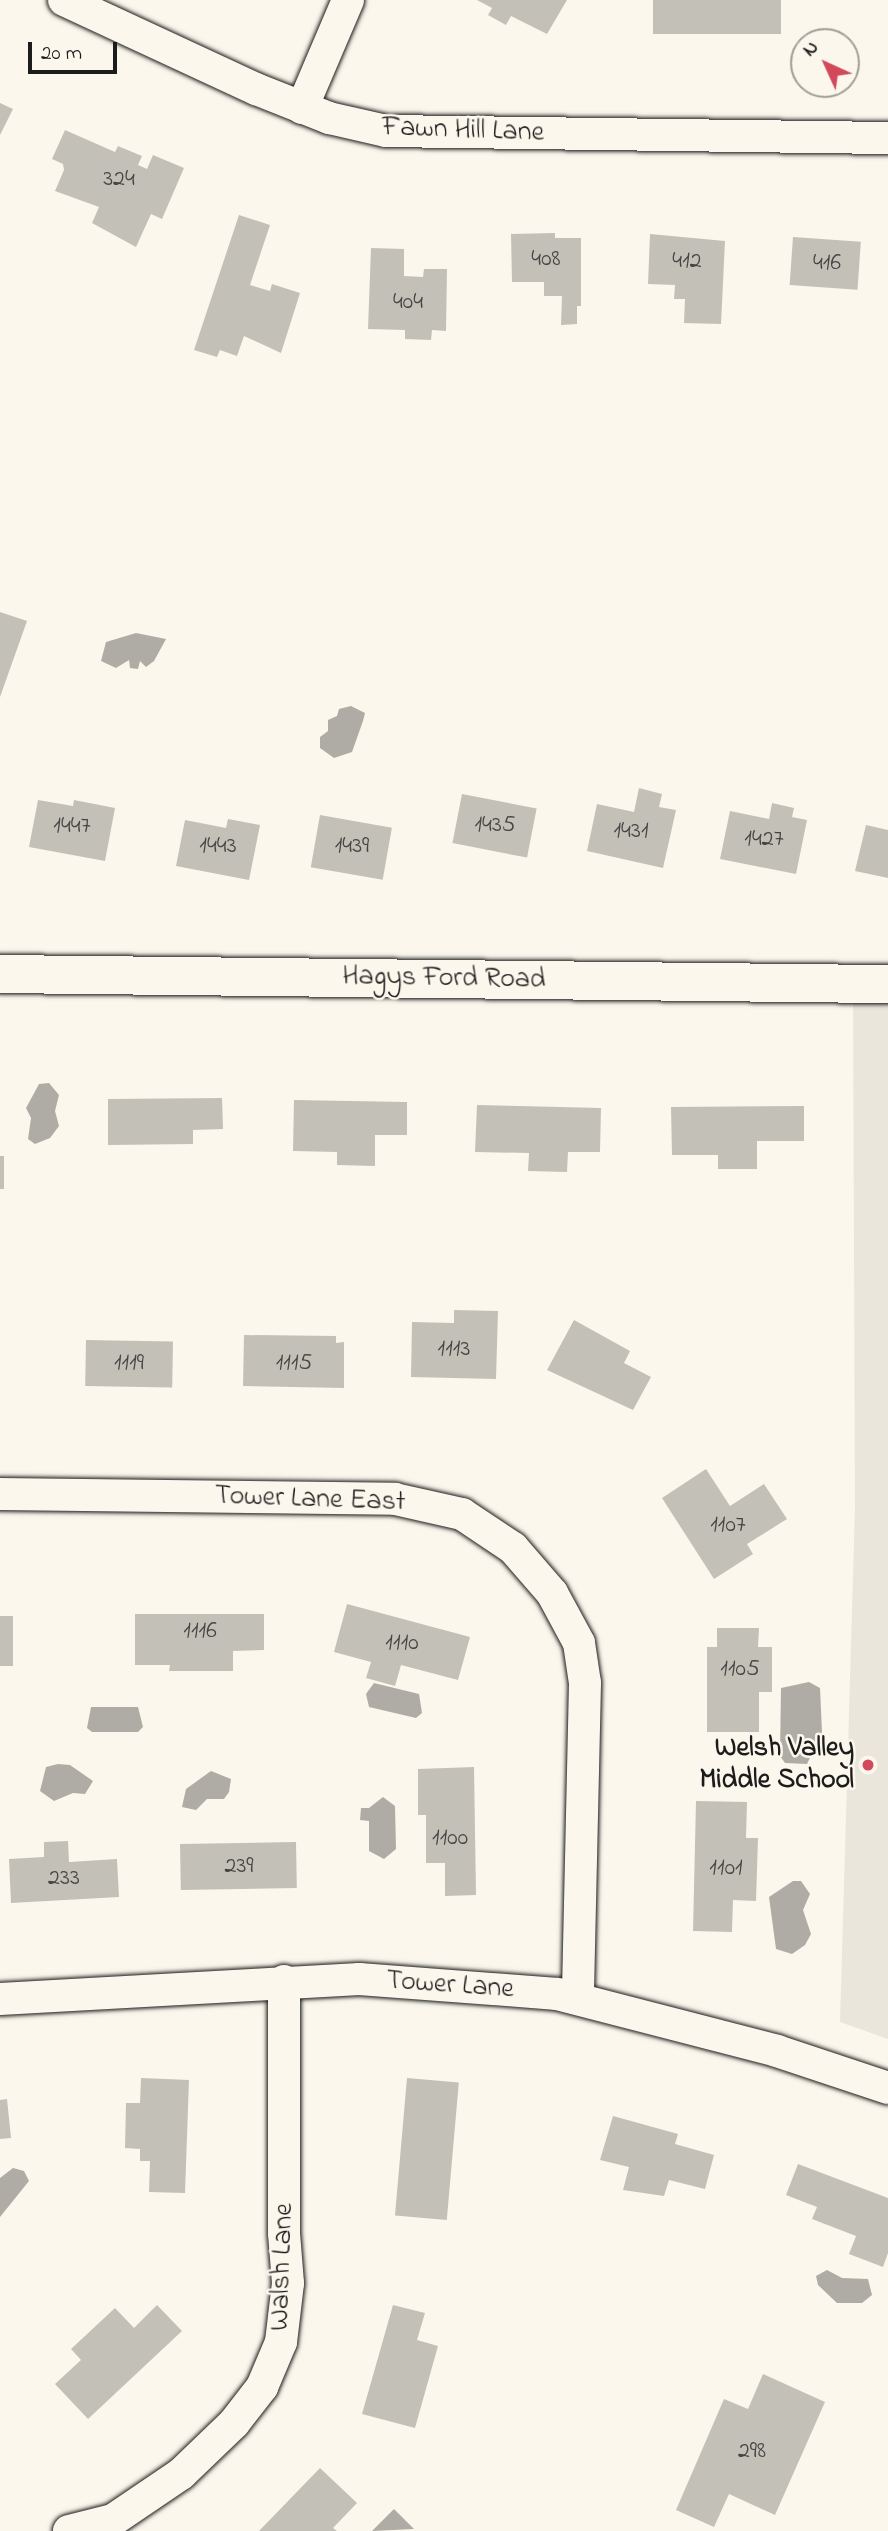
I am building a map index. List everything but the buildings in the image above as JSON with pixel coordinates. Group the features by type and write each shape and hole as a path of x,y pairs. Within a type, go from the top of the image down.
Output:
{"street":[{"name":"Fawn Hill Lane","path":"64,0 302,108 355,125 407,132 888,138"},
{"path":"302,108 348,0"},
{"name":"Hagys Ford Road","path":"0,974 888,984"},
{"name":"Tower Lane East","path":"0,1494 395,1499 462,1514 513,1548 552,1593 579,1643 584,1683 578,1998"},
{"name":"Tower Lane","path":"0,1999 284,1981 359,1979 578,1998 777,2051 888,2088"},
{"name":"Walsh Lane","path":"69,2531 113,2520 181,2474 234,2423 262,2387 281,2342 288,2283 284,1981"}],"shaded area":[{"path":"136,633 166,639 154,661 146,667 140,661 138,669 130,668 129,660 116,668 101,661 106,642"},
{"path":"351,706 365,713 363,721 352,752 334,758 320,748 320,737 328,731 328,720 337,716 339,709"},
{"name":"Welsh Valley Middle School","path":"853,994 888,994 888,2039 840,2022 855,1508"},
{"path":"49,1083 59,1095 55,1111 59,1126 50,1138 35,1144 28,1139 31,1118 26,1108 39,1084"},
{"path":"809,1682 820,1688 822,1732 807,1764 785,1763 780,1756 781,1688"},
{"path":"374,1683 419,1694 422,1713 416,1718 369,1707 366,1694"},
{"path":"91,1707 138,1707 143,1727 138,1732 92,1732 87,1728"},
{"path":"70,1765 93,1781 85,1794 73,1793 54,1801 40,1791 46,1767"},
{"path":"211,1771 231,1779 229,1792 224,1799 207,1799 196,1810 182,1807 186,1789"},
{"path":"383,1797 395,1806 396,1849 384,1859 369,1851 369,1821 360,1820 361,1808 369,1808"},
{"path":"793,1881 801,1881 810,1894 803,1910 811,1934 805,1945 792,1954 776,1949 769,1897"},
{"path":"13,2168 24,2171 29,2181 0,2217 0,2178"},
{"path":"827,2270 842,2278 868,2279 872,2295 862,2303 837,2303 818,2285 816,2276"},
{"path":"394,2509 414,2529 372,2531"}],"place":[{"name":"Welsh Valley Middle School","path":"868,1765"}]}
